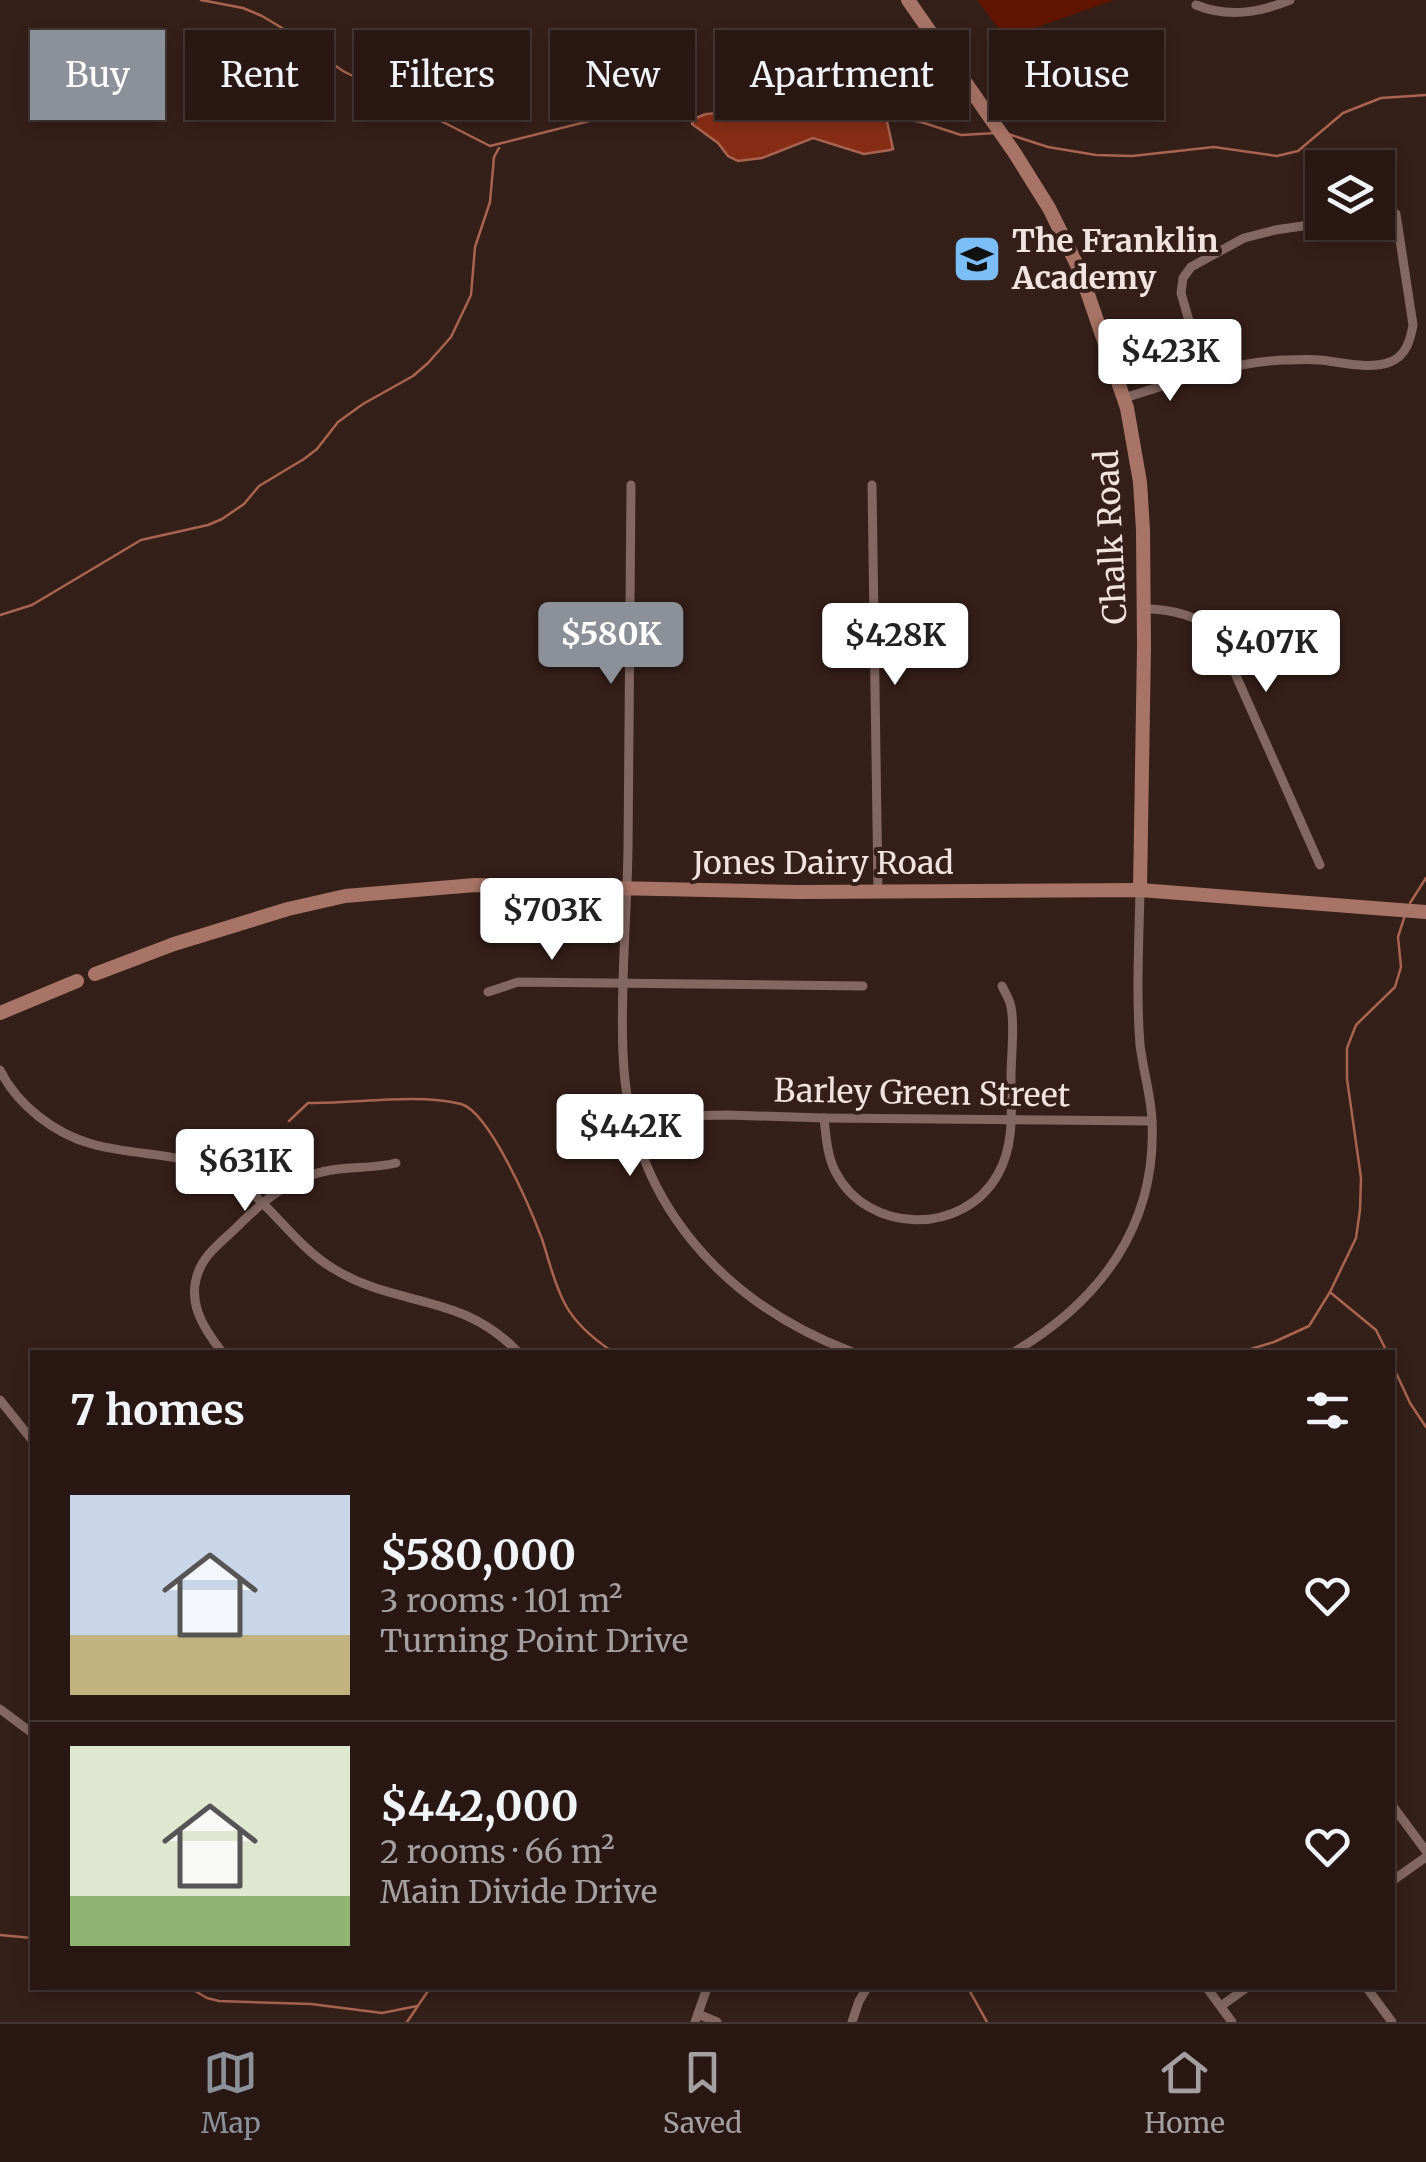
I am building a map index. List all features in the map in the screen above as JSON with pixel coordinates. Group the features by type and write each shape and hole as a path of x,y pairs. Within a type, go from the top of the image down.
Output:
{"street":[{"name":"Chalk Road","path":"908,0 1049,208 1080,271 1124,398 1140,482 1144,609 1140,890"},
{"path":"1196,5 1230,14 1290,0"},
{"path":"1124,398 1204,373 1278,360 1376,364 1400,357 1410,343 1412,325 1395,214"},
{"path":"1204,373 1181,293 1184,278 1191,268 1244,238 1305,226"},
{"path":"632,485 622,1053 631,1117 645,1165 666,1209 702,1256 776,1315 847,1350"},
{"path":"872,485 878,891"},
{"path":"1144,609 1192,617 1208,624 1218,635 1320,866"},
{"name":"Jones Dairy Road","path":"0,1013 174,944 272,914 345,896 475,885 1140,890 1413,911"},
{"path":"1017,1350 1068,1316 1106,1276 1128,1238 1145,1192 1152,1158 1152,1121 1140,1046 1140,890"},
{"path":"488,992 518,982 862,986"},
{"path":"824,1118 835,1170 860,1202 894,1218 915,1221 936,1219 971,1205 998,1175 1010,1140 1012,1007 1002,986"},
{"path":"0,1070 8,1087 35,1114 67,1134 93,1144 184,1158 234,1178 290,1234 333,1269 371,1286 474,1318 516,1350"},
{"name":"Barley Green Street","path":"631,1117 1152,1121"},
{"path":"220,1350 205,1331 194,1301 200,1267 210,1253 285,1185 331,1169 396,1163"},
{"path":"0,1400 30,1438"},
{"path":"0,1708 30,1731"},
{"path":"1395,1809 1426,1854 1395,1879"},
{"path":"706,1990 696,2018 717,2022"},
{"path":"852,2022 866,1990"},
{"path":"1208,1990 1232,2022"},
{"path":"1220,2006 1243,1990"},
{"path":"1368,1990 1392,2022"}],"shaded area":[{"path":"977,0 1114,0 1029,30 1000,30"},
{"path":"715,113 715,120 887,120 893,149 864,154 813,138 762,158 738,161 692,124 706,114"}],"waterway":[{"path":"201,0 262,16 343,71 490,146 645,107 693,121"},
{"path":"1008,134 1048,147 1096,155 1132,156 1214,147 1277,156 1298,151 1343,113 1381,98 1426,95"},
{"path":"909,120 961,135 996,133"},
{"path":"0,615 32,605 141,540 222,519 244,504 259,486 317,449 338,422 428,363 451,337 471,295 475,247 490,202 494,157 499,148"},
{"path":"1410,903 1426,878"},
{"path":"1248,1350 1309,1326 1356,1238 1361,1178 1347,1079 1347,1048 1356,1025 1395,987 1401,967 1398,937 1405,915"},
{"path":"289,1121 308,1103 424,1099 461,1104 472,1111 496,1143 519,1186 565,1304 586,1331 610,1350"},
{"path":"1331,1293 1376,1330 1386,1350"},
{"path":"1395,1370 1426,1427"},
{"path":"0,1935 30,1938"},
{"path":"193,1990 219,2001 311,2004 382,2013 417,2006"},
{"path":"407,2022 429,1990"},
{"path":"969,1990 987,2022"}],"place":[{"name":"The Franklin Academy","path":"977,259"}]}
